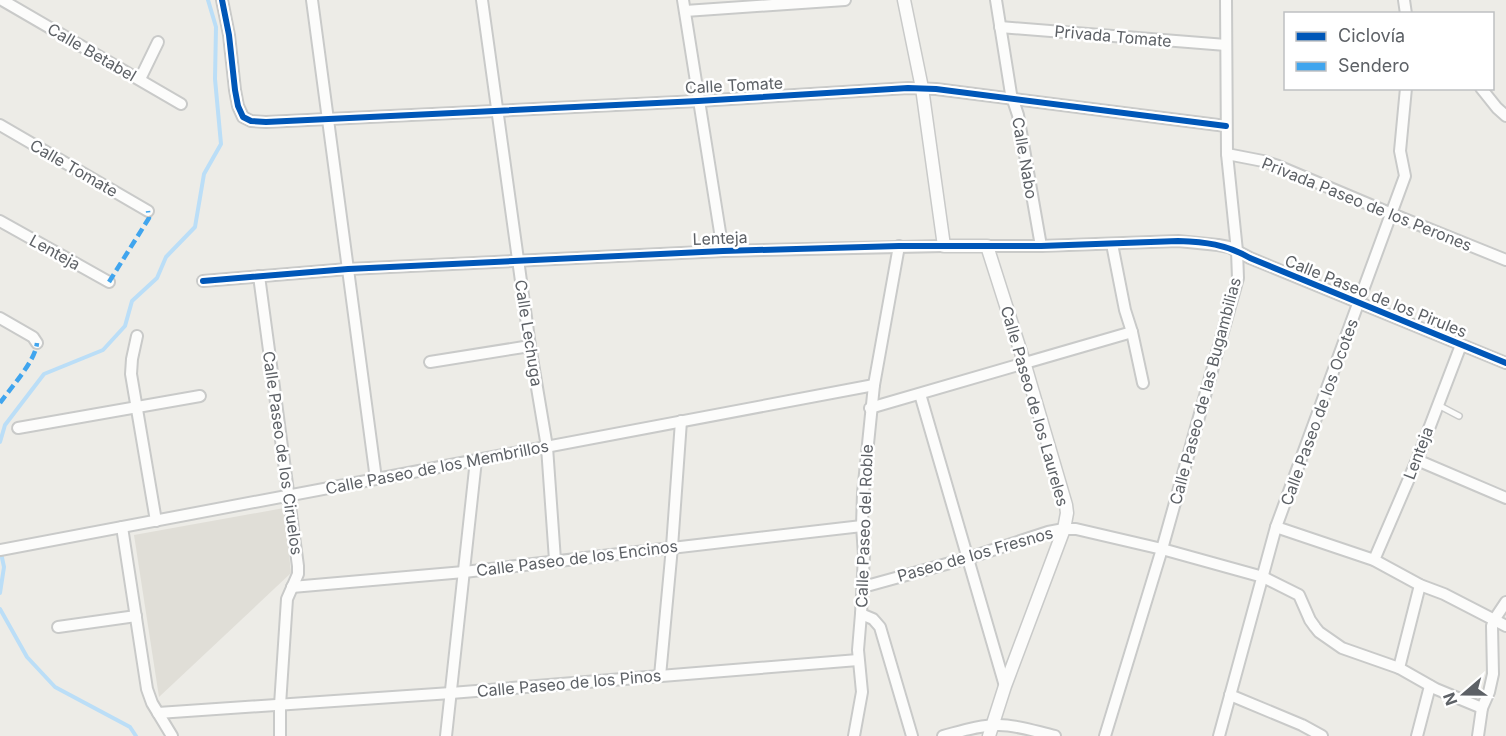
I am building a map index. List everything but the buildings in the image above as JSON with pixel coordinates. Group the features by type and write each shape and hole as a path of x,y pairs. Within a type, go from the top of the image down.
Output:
{"street":[{"name":"Calle Betabel","path":"2,0 181,104"},
{"name":"Calle Tomate","path":"222,0 238,106 243,117 251,121 698,101 922,88 1226,126"},
{"path":"312,0 376,479"},
{"name":"Calle Lechuga","path":"482,0 530,346 547,447 555,560"},
{"path":"723,251 684,6 845,0"},
{"path":"904,0 922,88 944,246"},
{"name":"Calle Nabo","path":"996,0 1009,87 1018,115 1041,246"},
{"name":"Calle Paseo de las Bugambilias","path":"1105,736 1162,549 1238,278 1227,154 1226,0"},
{"name":"Privada Tomate","path":"1000,27 1226,45"},
{"path":"140,79 158,42"},
{"name":"Calle Paseo de los Ocotes","path":"1219,736 1276,527 1405,176 1400,151 1406,90"},
{"path":"1482,90 1506,116"},
{"name":"Calle Tomate","path":"0,125 148,211"},
{"name":"Privada Paseo de los Perones","path":"1227,154 1278,166 1506,260"},
{"name":"Lenteja","path":"0,221 110,282"},
{"name":"Lenteja","path":"203,281 348,269 723,251 899,246 1041,246 1178,241 1218,244 1237,251"},
{"path":"1112,244 1143,383"},
{"name":"Calle Paseo del Roble","path":"854,736 862,692 858,660 864,555 862,493 870,408 899,246"},
{"name":"Calle Paseo de los Laureles","path":"987,246 1024,362 1067,513 1064,529 1005,686 991,731"},
{"name":"Calle Paseo de los Pirules","path":"1237,251 1359,304 1506,363"},
{"name":"Calle Paseo de los Ciruelos","path":"259,276 298,566 298,574 287,599 280,736"},
{"path":"0,318 33,337 37,343"},
{"path":"870,408 1132,332"},
{"path":"137,336 131,366 156,521"},
{"name":"Lenteja","path":"1374,560 1417,460 1461,345"},
{"path":"430,362 530,346"},
{"name":"Calle Paseo de los Membrillos","path":"0,550 874,384"},
{"path":"920,394 1005,686"},
{"path":"18,428 200,396"},
{"path":"660,676 681,421"},
{"path":"446,736 476,460"},
{"path":"1417,460 1506,497 1506,507"},
{"name":"Calle Paseo de los Encinos","path":"292,586 464,572 862,526"},
{"path":"122,527 147,689 152,703 172,736"},
{"path":"1276,527 1374,560 1506,626"},
{"name":"Paseo de los Fresnos","path":"863,586 968,558 1048,532 1076,529 1162,549 1263,577 1299,595 1310,620 1319,632 1342,648 1399,668 1430,686 1482,708"},
{"path":"1399,668 1420,585"},
{"path":"1478,736 1482,708 1493,674 1491,631 1494,621 1506,602"},
{"path":"861,614 873,619 880,627 912,736"},
{"path":"57,627 136,616"},
{"name":"Calle Paseo de los Pinos","path":"158,713 451,693 858,660"},
{"path":"1417,736 1430,686"},
{"path":"1230,695 1302,725 1322,736"},
{"path":"943,736 974,728 991,731 1007,725 1055,736"}],"lane":[{"path":"1437,404 1459,416"}],"shaded area":[{"path":"284,508 291,573 159,697 134,535"}],"waterway":[{"path":"0,442 5,425 44,374 103,350 125,326 132,301 157,278 166,257 195,227 204,174 221,144 215,79 216,27 208,0"},
{"path":"0,593 4,567 1,553"},
{"path":"0,609 27,657 55,687 130,727 136,736"}],"marked path":[{"path":"109,282 149,218 148,211"},
{"path":"0,403 32,358 37,343"}],"cycle path":[{"path":"222,0 238,106 243,117 251,121 698,101 908,88 936,89 1226,126"},
{"path":"203,281 348,269 723,251 899,246 1041,246 1188,241 1232,250 1506,363"}]}
